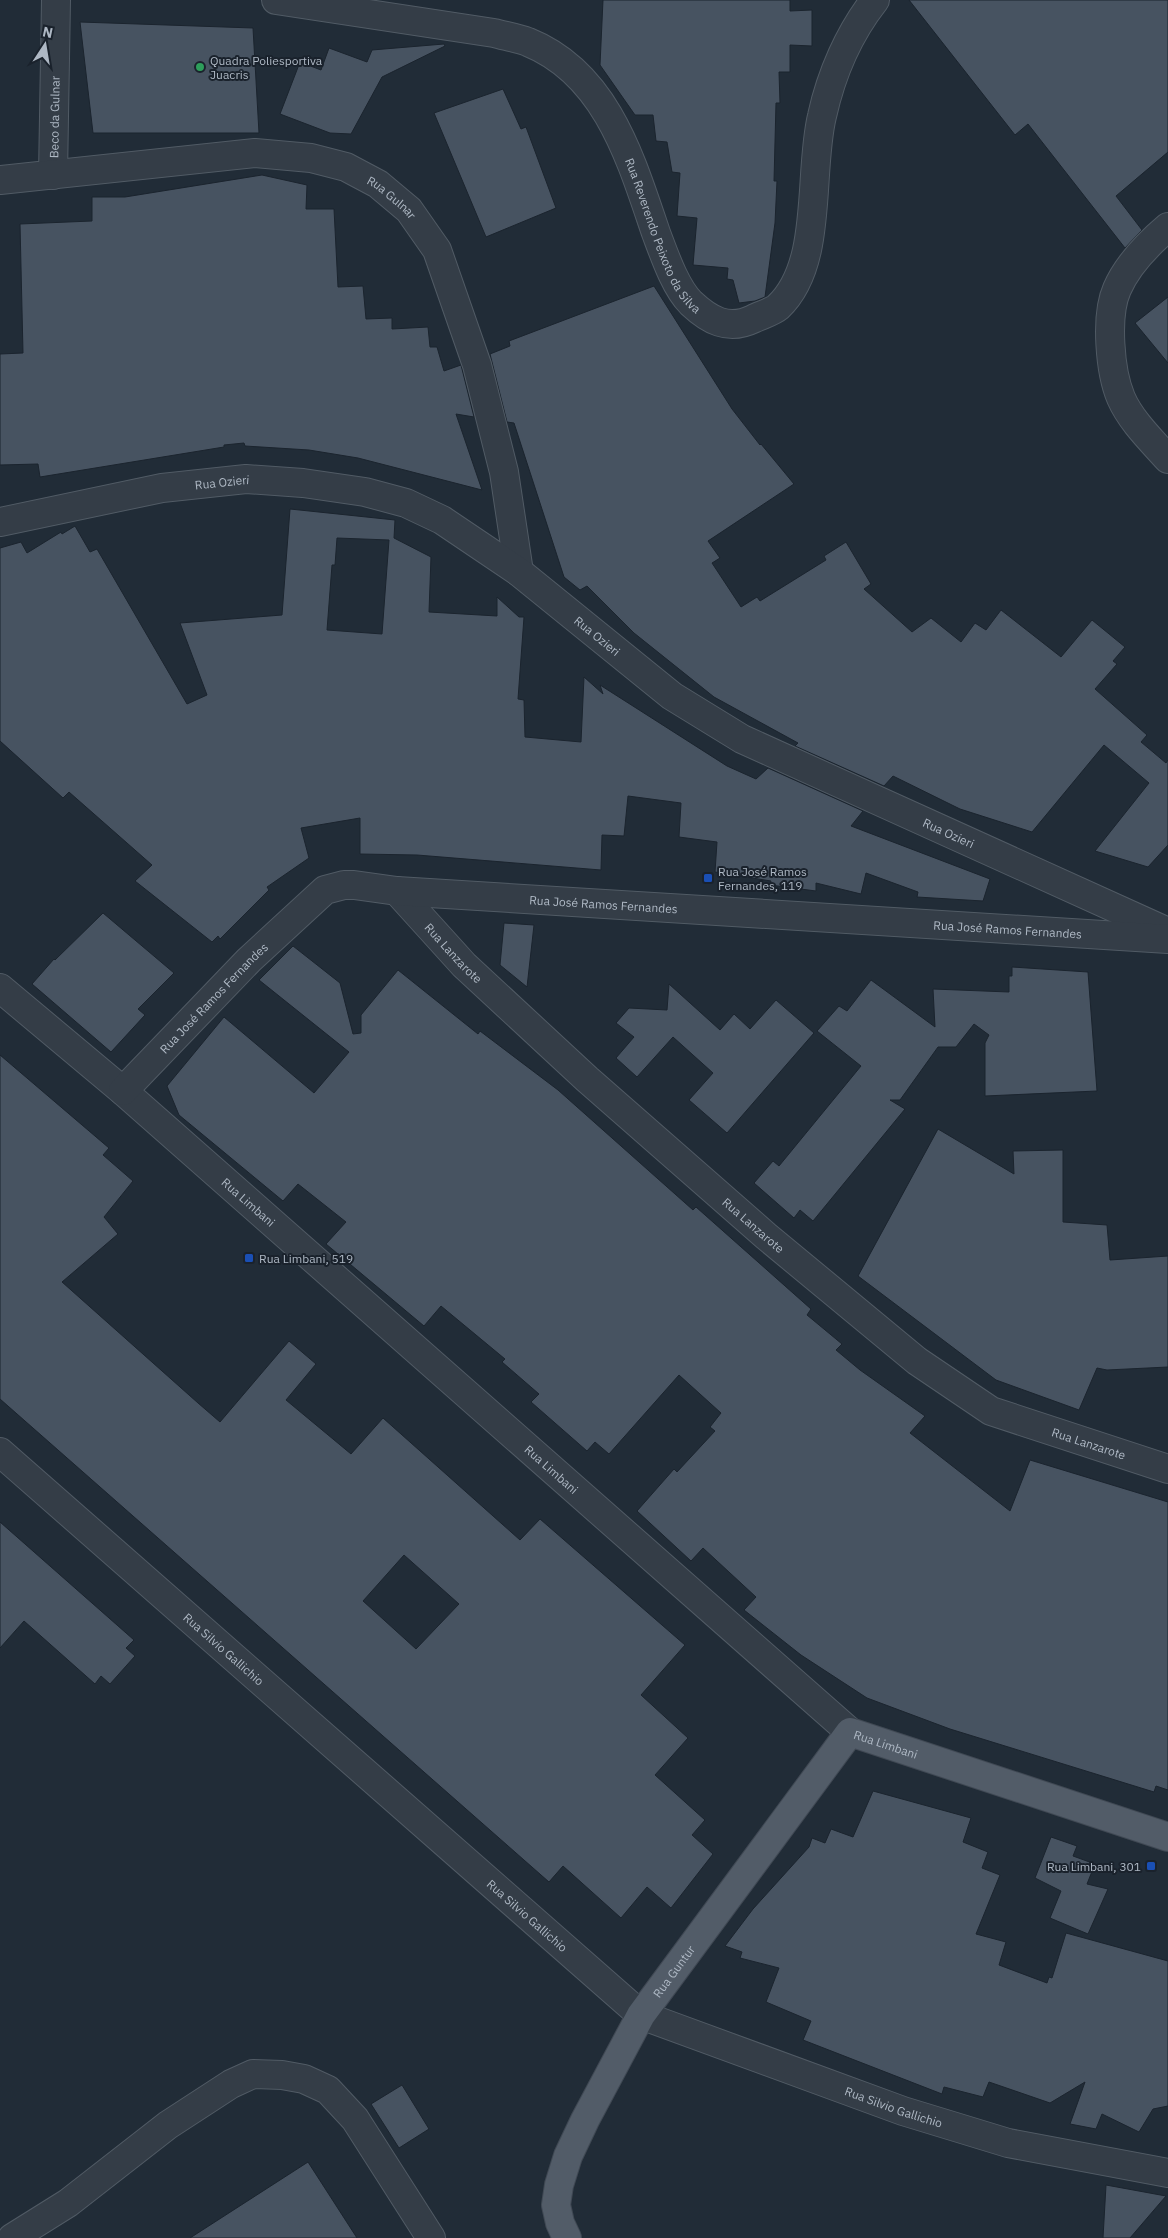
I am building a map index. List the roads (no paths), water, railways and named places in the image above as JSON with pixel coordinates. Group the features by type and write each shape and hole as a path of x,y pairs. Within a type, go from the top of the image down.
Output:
{"main road":[{"name":"Rua Limbani","path":"850,1732 1168,1836"},
{"name":"Rua Guntur","path":"567,2238 560,2223 556,2205 564,2170 584,2120 641,2015 850,1732"}],"street":[{"name":"Beco da Gulnar","path":"53,175 56,0"},
{"name":"Rua Reverendo Peixoto da Silva","path":"276,0 494,33 527,42 551,54 585,81 614,123 633,167 666,259 686,299 706,317 726,324 748,322 777,308 792,290 807,250 821,117 836,70 859,20 875,0"},
{"name":"Rua Gulnar","path":"0,180 255,153 311,158 346,167 378,184 402,205 437,250 477,365 504,472 519,572"},
{"path":"1168,227 1129,268 1116,290 1110,323 1113,366 1121,399 1148,438 1168,459"},
{"name":"Rua Ozieri","path":"0,522 162,488 246,479 303,483 365,492 406,503 442,520 519,572 659,686 708,720 742,739 1168,932"},
{"name":"Rua José Ramos Fernandes","path":"123,1091 249,960 325,890 344,885 397,891 1168,939"},
{"name":"Rua Lanzarote","path":"397,891 464,965 587,1079 766,1236 917,1361 991,1411 1168,1469"},
{"name":"Rua Limbani","path":"0,988 123,1091 850,1732"},
{"name":"Rua Silvio Gallichio","path":"0,1452 641,2015 903,2111 998,2140 1168,2173"},
{"path":"12,2238 68,2203 168,2125 231,2084 253,2074 282,2075 304,2079 328,2090 355,2119 431,2238"}],"place":[{"name":"Quadra Poliesportiva Juacris","path":"200,67"},
{"name":"Rua José Ramos Fernandes, 119","path":"708,878"},
{"name":"Rua Limbani, 519","path":"249,1258"},
{"name":"Rua Limbani, 301","path":"1151,1866"}]}
